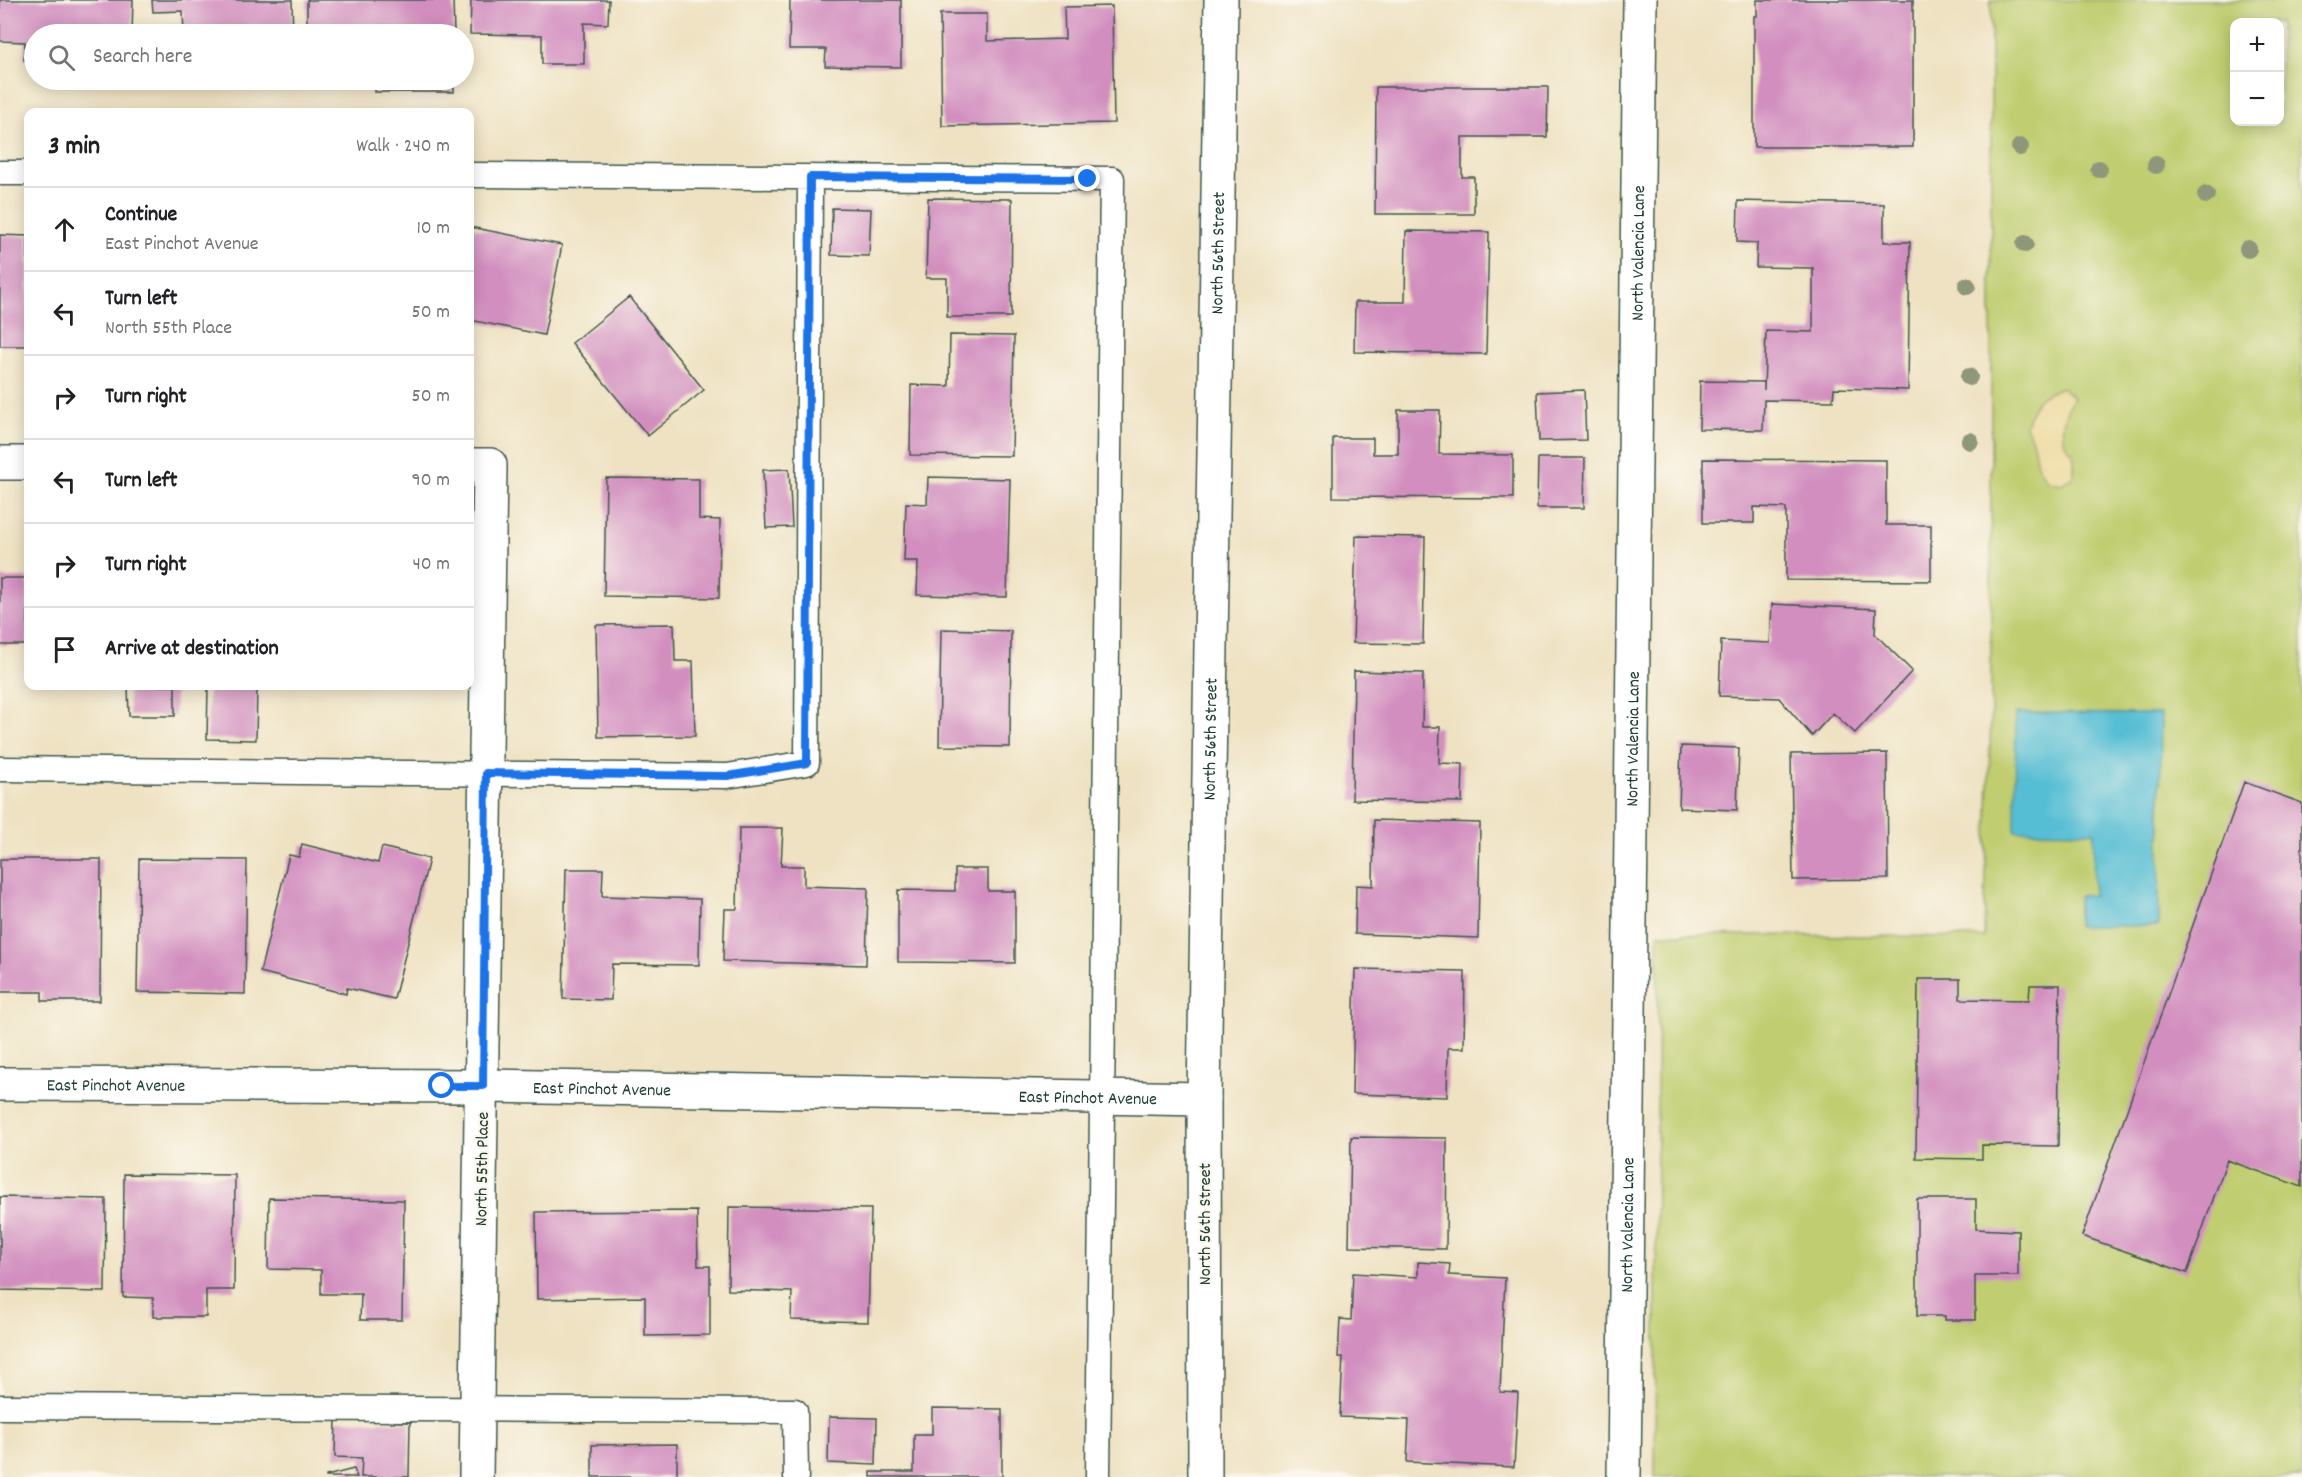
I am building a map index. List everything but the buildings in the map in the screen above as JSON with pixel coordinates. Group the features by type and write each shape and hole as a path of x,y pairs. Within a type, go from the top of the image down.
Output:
{"street":[{"name":"North 56th Street","path":"1205,1477 1204,1099 1221,0"},
{"name":"North Valencia Lane","path":"1624,1477 1640,0"},
{"path":"0,463 24,463"},
{"name":"North 55th Place","path":"476,1477 486,773 480,465"},
{"name":"East Pinchot Avenue","path":"0,1084 483,1086 1204,1099"}],"lane":[{"path":"0,173 24,173"},
{"path":"474,175 1112,179 1098,1477"},
{"path":"0,770 727,776 807,763 810,177"},
{"path":"0,1407 795,1411 796,1477"}],"green space":[{"path":"1991,0 2302,0 2302,1477 1655,1477 1658,934 1984,937 1991,713"}],"sand":[{"path":"2062,387 2073,397 2066,414 2063,433 2066,446 2073,455 2074,464 2073,477 2061,484 2047,481 2037,465 2033,443 2026,426 2038,400"}],"water":[{"path":"2016,713 2161,714 2159,926 2078,926 2078,896 2093,895 2094,832 2015,831"}],"route":[{"path":"442,1086 483,1086 486,773 727,776 807,763 810,177 1088,179"}]}
